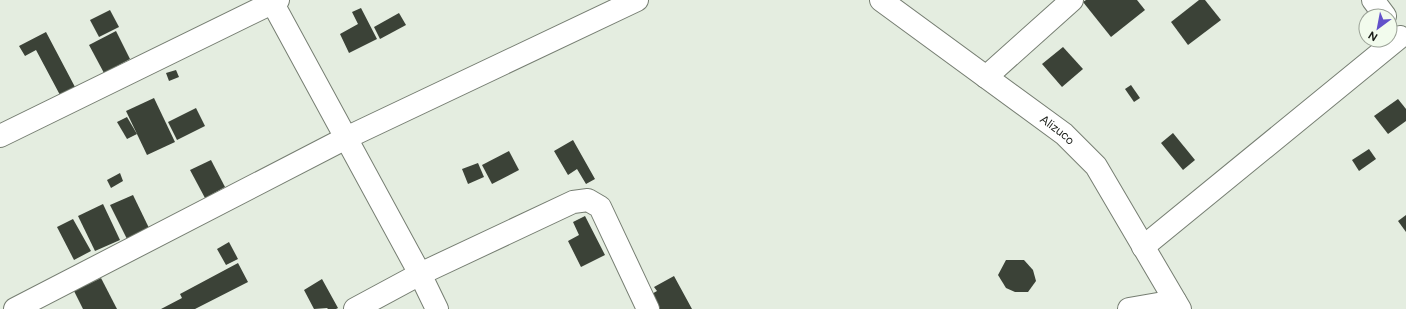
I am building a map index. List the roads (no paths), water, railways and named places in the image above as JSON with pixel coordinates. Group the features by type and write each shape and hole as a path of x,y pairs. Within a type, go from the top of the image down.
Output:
{"street":[{"path":"15,309 346,138 637,0"},
{"name":"Alizuco","path":"881,0 1064,134 1096,166 1178,305"},
{"path":"986,77 1072,0"},
{"path":"0,136 274,1 420,274 436,309"},
{"path":"1143,247 1399,35"},
{"path":"355,309 420,274 573,202 588,200 600,207 648,309"},
{"path":"1129,309 1178,305"}]}
